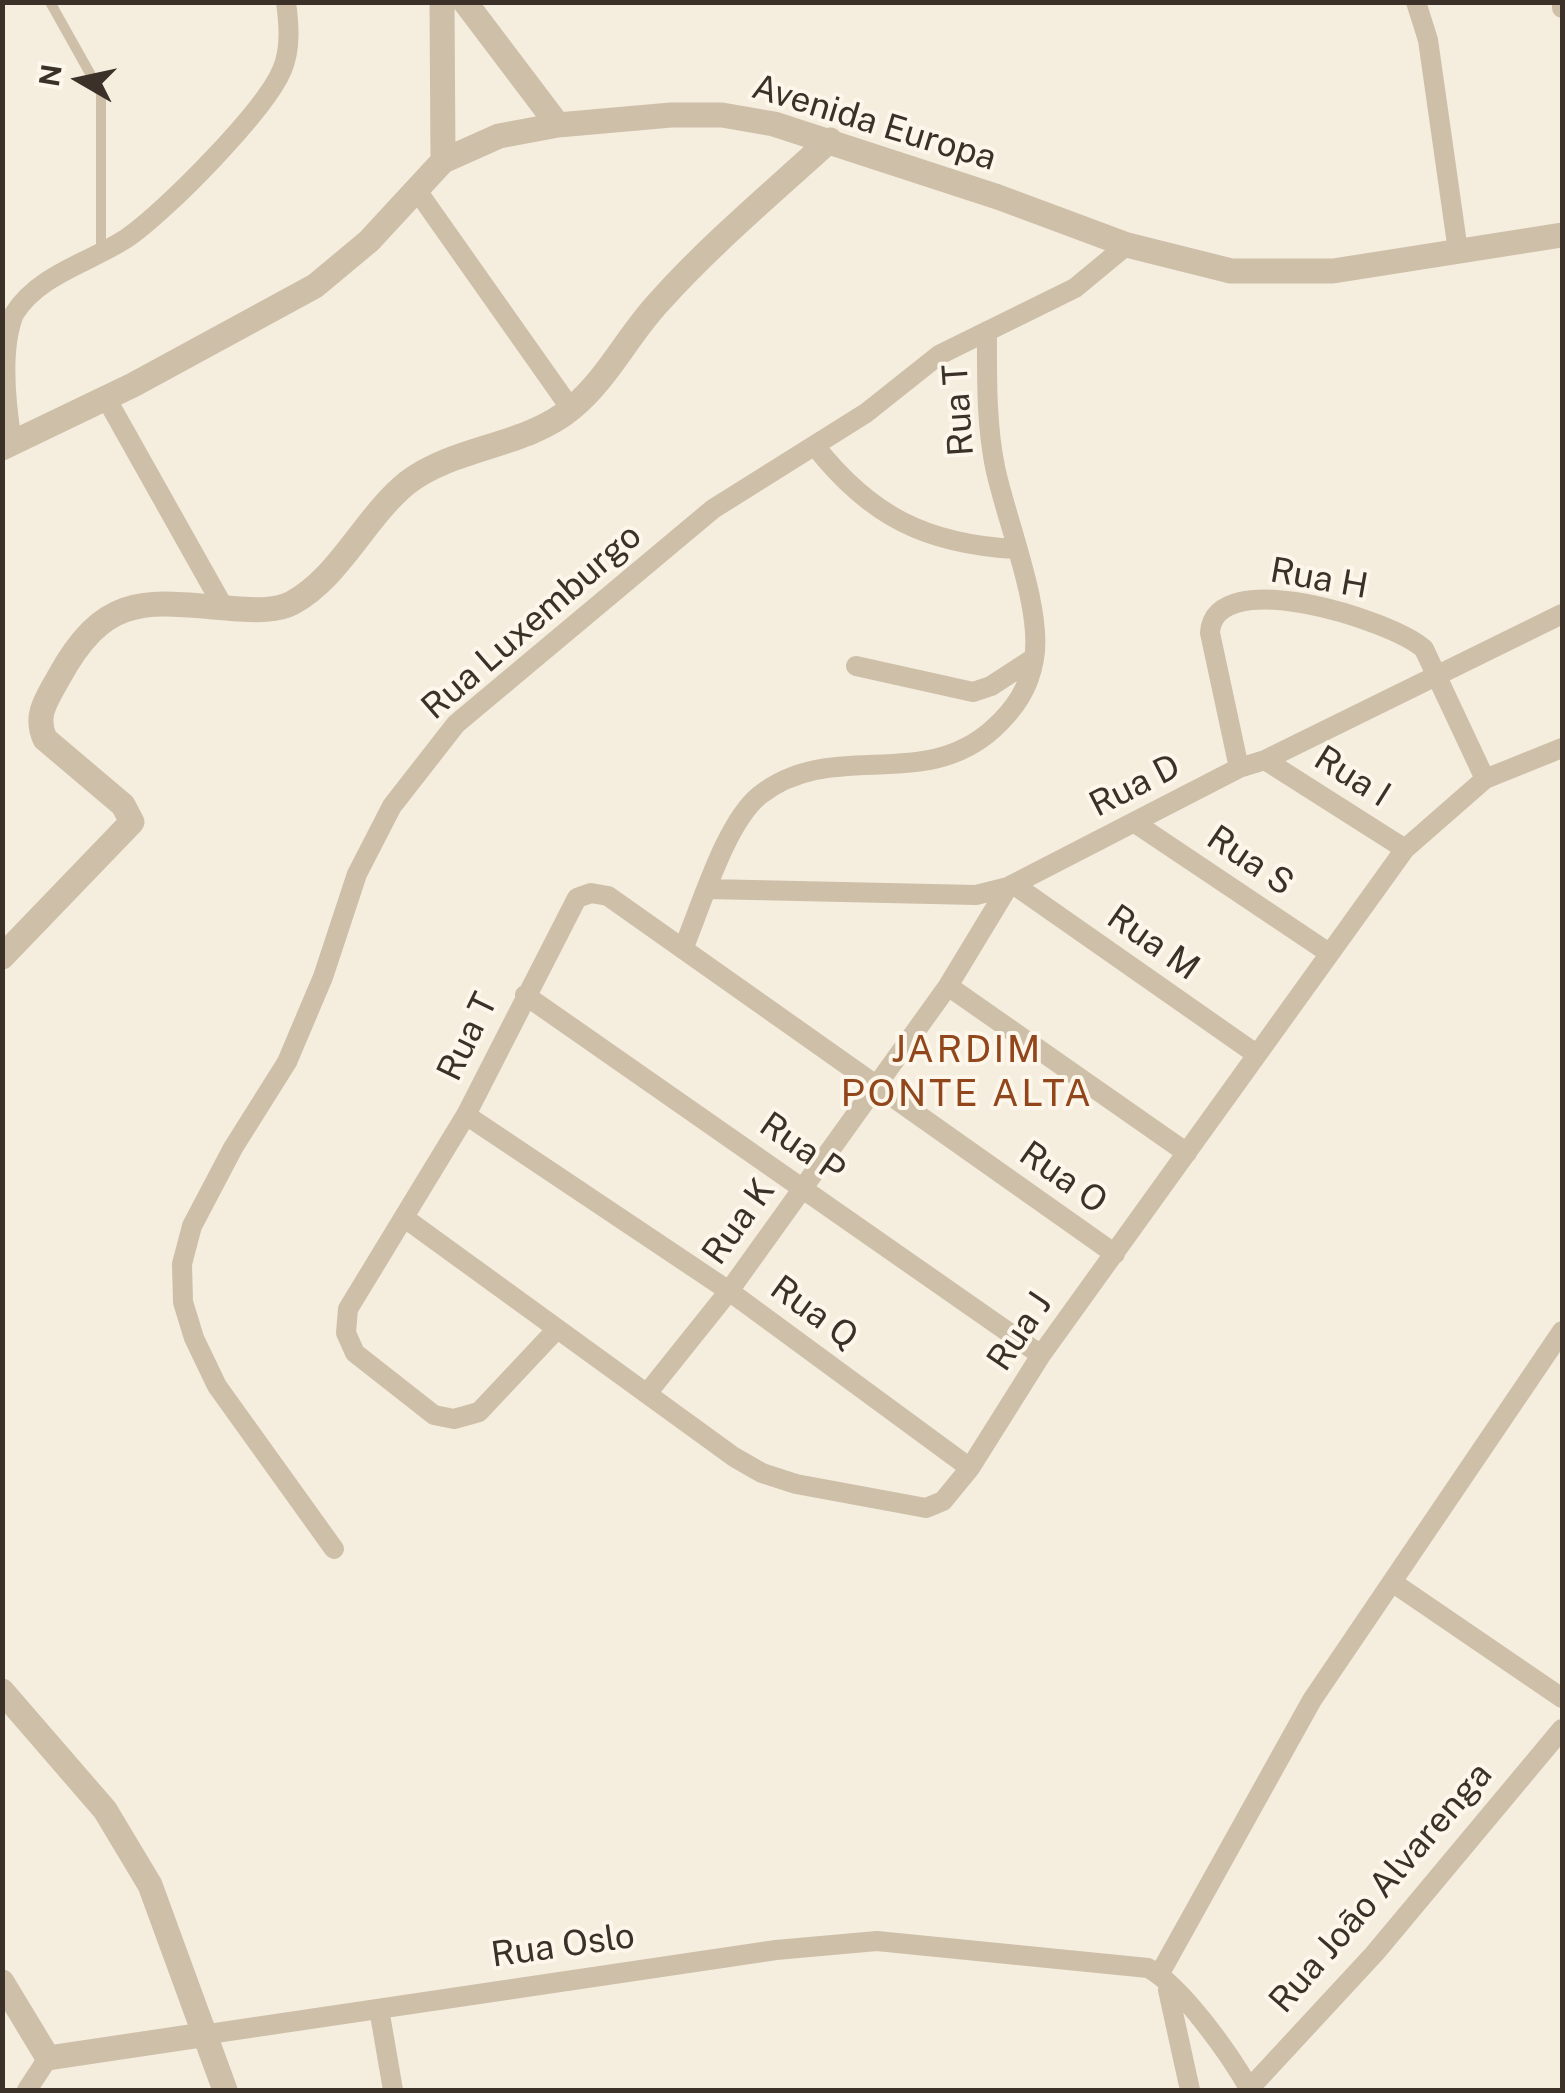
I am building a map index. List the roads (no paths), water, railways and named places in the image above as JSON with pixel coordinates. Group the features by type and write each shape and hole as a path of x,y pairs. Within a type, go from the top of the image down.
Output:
{"street":[{"path":"7,445 2,373 13,314 38,287 101,254 161,209 274,86 289,44 286,2"},
{"path":"442,2 443,161"},
{"path":"465,2 558,125"},
{"path":"1416,2 1428,40 1458,251"},
{"path":"445,40 464,24 482,24"},
{"name":"Avenida Europa","path":"7,445 106,398 316,286 418,192 443,161 499,136 558,125 722,115 830,140 1127,245 1231,271 1333,271 1562,235"},
{"path":"2,957 132,822 123,804 44,740 38,726 42,709 70,656 94,628 128,607 160,600 260,610 289,605 312,588 398,490 425,469 540,426 571,409 668,293 830,140"},
{"path":"418,192 571,409"},
{"name":"Rua Luxemburgo","path":"334,1549 217,1386 194,1338 182,1302 182,1283 192,1226 233,1148 286,1062 323,978 357,874 392,806 456,724 566,627 713,509 885,401 939,355 1075,288 1127,245"},
{"name":"Rua T","path":"683,949 736,825 757,797 785,778 814,768 918,765 975,745 1011,713 1026,688 1034,658 1034,612 1014,549 994,462 987,331"},
{"path":"106,398 224,608"},
{"path":"816,446 858,495 890,516 935,537 1014,549"},
{"name":"Rua H","path":"1239,768 1210,632 1214,614 1231,601 1298,603 1386,624 1408,634 1424,648 1485,780"},
{"name":"Rua D","path":"708,889 976,895 1010,885 1239,768 1265,760 1562,614"},
{"path":"856,666 973,692 991,686 1034,658"},
{"name":"Rua J","path":"406,1219 734,1457 762,1473 796,1484 926,1508 943,1501 970,1468 1041,1355 1404,849 1485,780 1562,748"},
{"name":"Rua I","path":"1265,760 1404,849"},
{"name":"Rua S","path":"1135,823 1329,952"},
{"name":"Rua K","path":"649,1392 728,1291 948,986 1010,885"},
{"name":"Rua M","path":"1010,885 1256,1054"},
{"name":"Rua T","path":"557,1330 479,1412 454,1419 434,1415 355,1353 346,1333 348,1309 466,1115 576,898 591,893 608,896 875,1088"},
{"path":"948,986 1187,1154"},
{"name":"Rua P","path":"525,995 1041,1355"},
{"name":"Rua O","path":"875,1088 1115,1254"},
{"name":"Rua Q","path":"466,1115 728,1291 970,1468"},
{"path":"1190,2090 1162,1978 1270,1770 1392,1582 1562,1333"},
{"path":"1392,1582 1562,1698"},
{"path":"2,1691 106,1810 150,1885 225,2090"},
{"name":"Rua João Alvarenga","path":"1249,2090 1374,1953 1562,1729"},
{"name":"Rua Oslo","path":"48,2058 776,1950 877,1940 1130,1965 1162,1978"},
{"path":"1162,1978 1216,2040 1249,2090"},
{"path":"2,1982 48,2058 26,2090"},
{"path":"379,2008 392,2090"}],"lane":[{"path":"50,2 101,93 101,254"}],"district":[{"name":"JARDIM PONTE ALTA","path":"967,1072"}]}
